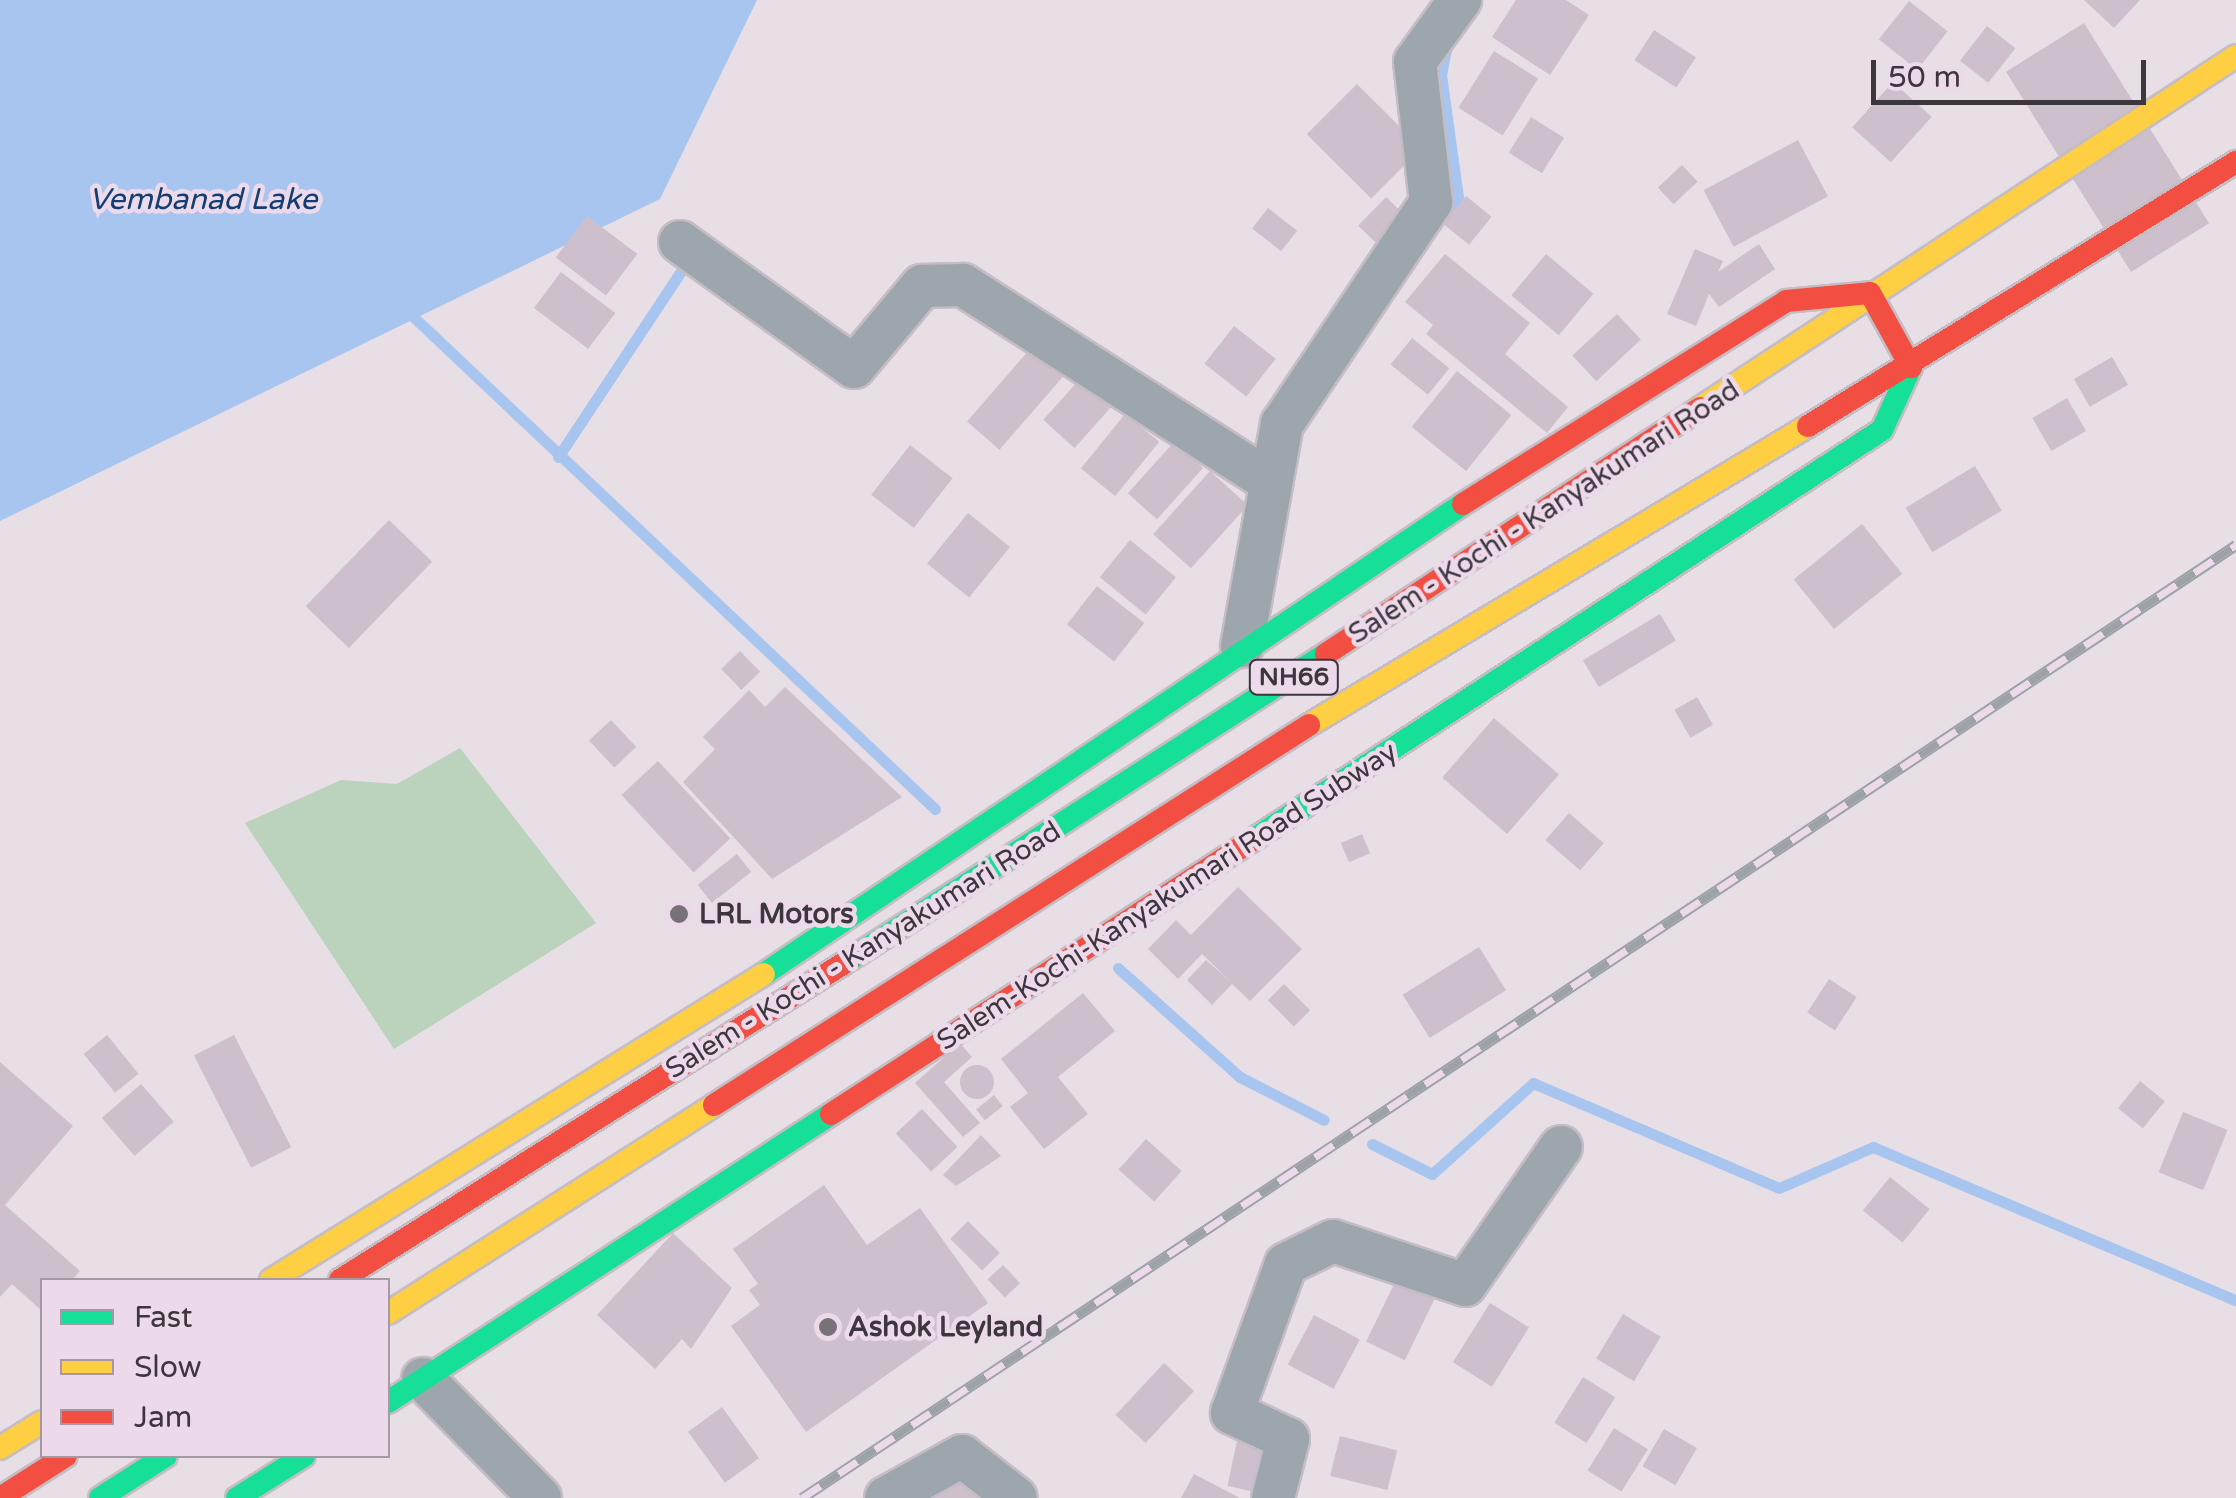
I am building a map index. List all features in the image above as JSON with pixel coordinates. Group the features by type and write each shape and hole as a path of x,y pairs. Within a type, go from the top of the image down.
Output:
{"main road":[{"name":"Salem - Kochi - Kanyakumari Road","path":"343,1278 1096,805 2236,56"},
{"name":"Salem - Kochi - Kanyakumari Road","path":"390,1313 1352,697 1912,362 2236,162"},
{"path":"274,1278 871,908 1242,646 1786,301 1870,293 1912,362"},
{"name":"Salem-Kochi-Kanyakumari Road Subway","path":"390,1401 1882,430 1912,362"},
{"path":"0,1448 40,1423"},
{"path":"0,1498 63,1458"},
{"path":"100,1498 163,1458"},
{"path":"237,1498 301,1458"}],"street":[{"path":"1242,646 1270,482 1295,401 1421,229 1432,168 1416,62 1460,0"},
{"path":"680,242 854,367 922,286 963,285 1270,482"},
{"path":"1273,1498 1288,1439 1232,1413 1286,1264 1333,1241 1465,1285 1560,1146"},
{"path":"423,1379 540,1498"},
{"path":"886,1498 962,1456 1016,1498"}],"green space":[{"path":"460,748 596,923 394,1049 245,823 341,780 397,784"}],"water":[{"name":"Vembanad Lake","path":"0,0 757,0 660,199 0,521"}],"building":[{"path":"1516,0 1566,0 1589,15 1550,75 1492,37"},
{"path":"2084,0 2140,0 2114,28"},
{"path":"1909,1 1948,31 1917,70 1879,40"},
{"path":"2084,23 2209,223 2131,272 2006,72"},
{"path":"1987,26 2015,48 1988,83 1960,61"},
{"path":"1654,30 1696,57 1676,87 1634,60"},
{"path":"1494,51 1538,79 1503,135 1458,108"},
{"path":"1893,82 1932,117 1891,162 1852,127"},
{"path":"1357,84 1421,148 1371,199 1307,134"},
{"path":"1531,117 1564,138 1542,173 1509,153"},
{"path":"1798,140 1828,197 1734,247 1704,190"},
{"path":"1682,165 1698,182 1674,204 1658,188"},
{"path":"1466,196 1492,217 1469,245 1443,224"},
{"path":"1386,197 1411,221 1383,250 1358,226"},
{"path":"1268,208 1297,231 1281,251 1252,228"},
{"path":"587,216 637,254 606,295 556,258"},
{"path":"1759,244 1775,269 1719,307 1709,294 1696,326 1667,314 1695,249 1723,261 1718,272"},
{"path":"1445,254 1530,323 1505,354 1568,407 1547,433 1426,334 1433,325 1405,302"},
{"path":"1546,254 1593,294 1559,335 1511,295"},
{"path":"561,272 615,313 588,349 534,308"},
{"path":"1617,314 1641,340 1596,381 1572,356"},
{"path":"1234,326 1276,359 1246,396 1204,364"},
{"path":"1412,338 1449,368 1428,395 1391,364"},
{"path":"1030,349 1062,377 999,450 967,421"},
{"path":"2112,357 2128,385 2090,407 2074,379"},
{"path":"1457,371 1511,415 1466,471 1412,427"},
{"path":"1080,379 1111,407 1074,448 1043,420"},
{"path":"2067,398 2086,431 2051,451 2032,418"},
{"path":"1125,414 1159,442 1115,496 1081,468"},
{"path":"1174,442 1203,468 1157,519 1128,493"},
{"path":"910,445 953,478 914,528 871,495"},
{"path":"1975,466 2002,511 1932,552 1906,508"},
{"path":"1210,471 1248,505 1191,568 1153,534"},
{"path":"968,513 1010,547 969,597 927,564"},
{"path":"389,520 432,562 349,648 306,606"},
{"path":"1862,524 1902,574 1834,629 1794,579"},
{"path":"1130,540 1176,577 1146,614 1100,577"},
{"path":"1097,586 1144,623 1114,662 1067,625"},
{"path":"1660,614 1676,641 1599,687 1583,660"},
{"path":"740,651 760,672 741,690 721,669"},
{"path":"785,687 902,797 772,879 683,782 715,749 703,737 749,690 765,707"},
{"path":"1697,697 1713,725 1690,738 1674,710"},
{"path":"1494,718 1559,774 1507,834 1442,778"},
{"path":"611,720 636,747 614,768 589,740"},
{"path":"658,761 730,839 694,873 621,795"},
{"path":"1569,813 1604,843 1580,870 1545,840"},
{"path":"1362,834 1370,853 1349,862 1341,843"},
{"path":"737,854 751,872 712,903 698,885"},
{"path":"1238,887 1302,949 1250,1001 1232,984 1212,1005 1187,980 1206,960 1230,981 1202,954 1178,979 1148,949 1176,920 1191,935"},
{"path":"1479,947 1506,990 1430,1038 1403,995"},
{"path":"1829,979 1857,997 1835,1031 1807,1013"},
{"path":"1284,984 1310,1010 1294,1026 1268,1000"},
{"path":"1083,993 1115,1031 1058,1077 1088,1114 1044,1149 1010,1107 1028,1093 1001,1059"},
{"path":"107,1035 138,1074 115,1093 84,1054"},
{"path":"234,1035 291,1147 251,1168 194,1055"},
{"path":"960,1043 972,1057 944,1082 980,1123 963,1137 915,1083"},
{"path":"0,1062 73,1126 5,1205 80,1271 74,1278 40,1278 40,1309 12,1284 0,1297"},
{"path":"977,1065 989,1070 994,1082 989,1094 977,1099 965,1094 960,1082 965,1070"},
{"path":"2140,1081 2165,1101 2143,1128 2118,1108"},
{"path":"141,1084 174,1122 135,1156 102,1118"},
{"path":"994,1095 1003,1106 985,1120 976,1109"},
{"path":"922,1109 957,1147 931,1172 896,1134"},
{"path":"2183,1112 2228,1130 2203,1190 2159,1172"},
{"path":"981,1135 1001,1156 956,1186 943,1175"},
{"path":"1146,1139 1182,1171 1154,1202 1119,1169"},
{"path":"1890,1177 1930,1209 1903,1243 1863,1210"},
{"path":"824,1185 867,1245 920,1208 988,1303 806,1432 731,1326 760,1305 749,1290 758,1284 733,1249"},
{"path":"968,1221 1000,1253 982,1270 950,1239"},
{"path":"673,1233 732,1288 691,1349 682,1339 655,1369 597,1315"},
{"path":"1003,1265 1020,1283 1005,1298 988,1279"},
{"path":"1399,1274 1438,1293 1405,1360 1366,1341"},
{"path":"1490,1303 1529,1327 1492,1387 1453,1362"},
{"path":"1623,1314 1661,1337 1634,1381 1596,1359"},
{"path":"1314,1315 1360,1339 1334,1389 1288,1364"},
{"path":"1164,1363 1194,1391 1146,1443 1116,1415"},
{"path":"1583,1377 1615,1397 1587,1443 1554,1423"},
{"path":"722,1407 759,1458 725,1483 688,1432"},
{"path":"1614,1428 1648,1449 1621,1492 1588,1470"},
{"path":"1664,1429 1697,1448 1675,1485 1642,1466"},
{"path":"1340,1436 1397,1450 1387,1490 1330,1476"},
{"path":"1237,1441 1278,1450 1269,1495 1227,1486"},
{"path":"950,1471 999,1498 935,1498"},
{"path":"1194,1474 1240,1498 1181,1498"}],"waterway":[{"path":"1441,216 1458,197 1441,75 1447,44"},
{"path":"558,457 687,262"},
{"path":"404,308 935,809"},
{"path":"1118,968 1240,1077 1324,1120"},
{"path":"1372,1144 1432,1174 1533,1083 1779,1188 1873,1147 2236,1300"}],"railway":[{"path":"802,1498 2236,545"}],"traffic: fast":[{"path":"1254,839 1882,430 1911,367"},
{"path":"764,974 1463,504"},
{"path":"849,960 1326,654"},
{"path":"390,1401 831,1114"},
{"path":"100,1498 163,1458"},
{"path":"237,1498 301,1458"}],"traffic: slow":[{"path":"1700,408 2236,56"},
{"path":"1309,725 1808,426"},
{"path":"274,1278 764,974"},
{"path":"390,1312 714,1105"},
{"path":"0,1448 40,1423"}],"traffic: jam":[{"path":"1808,426 2236,162"},
{"path":"1463,504 1786,301 1870,293 1911,367"},
{"path":"1326,654 1700,408"},
{"path":"714,1105 1309,725"},
{"path":"831,1114 1254,839"},
{"path":"343,1278 849,960"},
{"path":"0,1498 63,1458"}],"place":[{"name":"LRL Motors","path":"679,914"},
{"name":"Ashok Leyland","path":"828,1327"}]}
